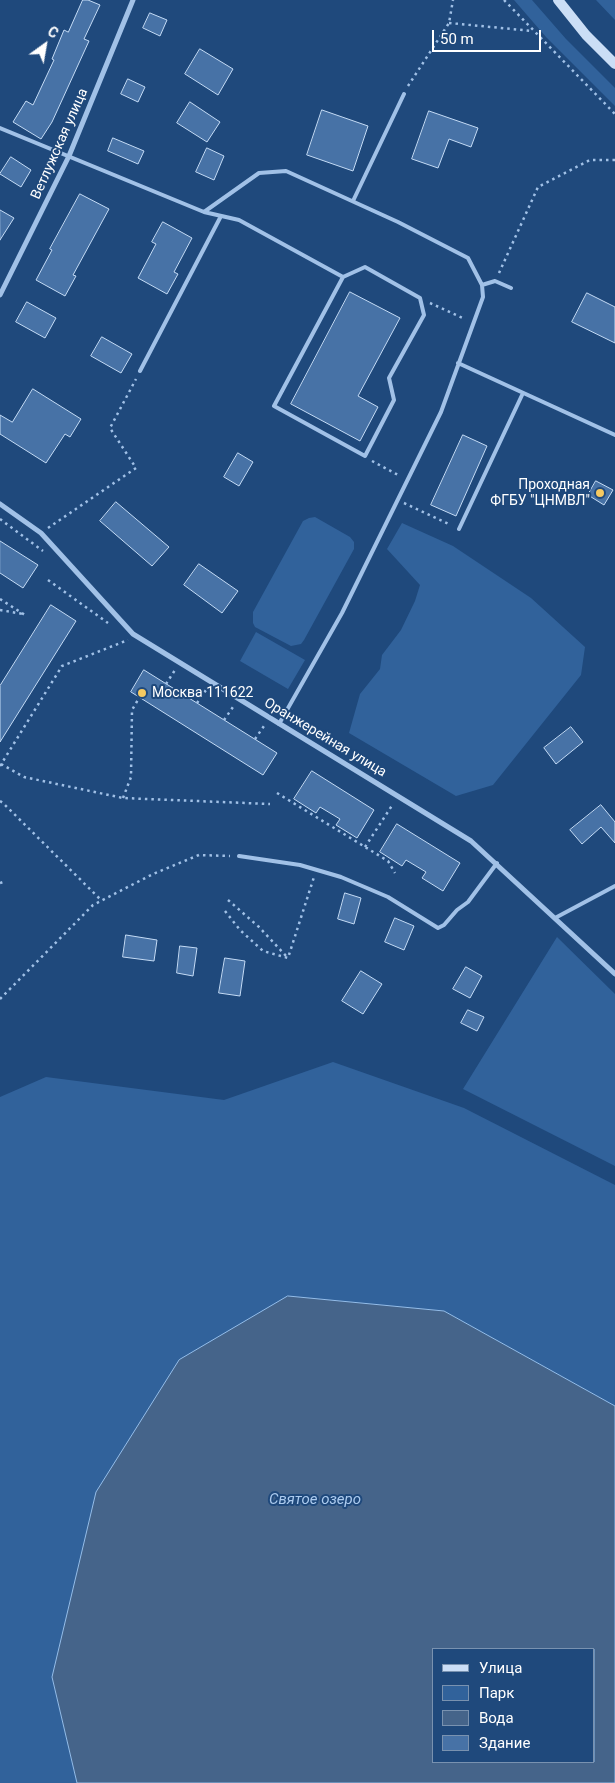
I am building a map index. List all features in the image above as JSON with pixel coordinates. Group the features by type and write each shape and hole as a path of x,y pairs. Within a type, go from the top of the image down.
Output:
{"main road":[{"path":"558,0 586,35 615,64"}],"street":[{"name":"Ветлужская улица","path":"0,295 69,156 133,0"},
{"name":"Оранжерейная улица","path":"0,504 40,533 133,634 471,841 615,974"}],"lane":[{"path":"353,201 404,94"},
{"path":"0,128 204,212 239,220 343,277"},
{"path":"204,212 259,173 286,171 353,201 468,258 482,285 483,297 441,412 342,612 279,724"},
{"path":"140,371 221,216"},
{"path":"365,267 419,297 424,315 389,378 394,400 364,456 274,406 343,277 365,267"},
{"path":"482,285 495,280 511,288"},
{"path":"458,363 615,436"},
{"path":"459,529 522,393"},
{"path":"239,856 300,865 341,877 388,896 438,928 444,925 457,910 468,902 496,864"},
{"path":"555,918 615,886"}],"path":[{"path":"404,94 449,23 453,0"},
{"path":"504,0 615,114"},
{"path":"449,23 533,31"},
{"path":"495,280 538,187 590,160 615,160"},
{"path":"419,297 465,319"},
{"path":"40,533 136,468 110,428 140,371"},
{"path":"364,456 403,478"},
{"path":"398,500 459,529"},
{"path":"0,519 47,555"},
{"path":"48,580 94,612"},
{"path":"0,599 25,615 0,610"},
{"path":"131,639 62,666 1,765 24,777 122,798 270,804"},
{"path":"166,684 176,668"},
{"path":"197,703 208,688"},
{"path":"122,798 131,777 132,710 140,698"},
{"path":"224,720 235,704"},
{"path":"255,739 266,722"},
{"path":"277,793 388,861 395,873"},
{"path":"0,801 102,901"},
{"path":"365,847 395,801"},
{"path":"0,999 93,905 153,874 199,855 239,856"},
{"path":"288,958 317,870"},
{"path":"228,900 259,927 288,958"},
{"path":"225,911 240,930 264,950 288,958"}],"green space":[{"path":"514,0 532,0 566,39 615,88 615,106 546,37"},
{"path":"596,0 615,0 615,20"},
{"path":"315,517 350,537 354,542 354,549 304,640 301,644 291,646 255,627 253,612 303,521"},
{"path":"402,523 453,546 531,598 585,647 581,675 493,785 456,796 349,733 360,694 380,669 382,655 401,630 415,601 420,585 387,549"},
{"path":"256,632 305,660 288,689 240,661"},
{"path":"557,937 615,994 615,1166 463,1089"},
{"path":"333,1062 464,1108 615,1185 615,1406 444,1311 288,1296 52,1677 77,1783 0,1783 0,1097 46,1077 224,1100"}],"water":[{"name":"Святое озеро","path":"288,1296 444,1311 615,1406 615,1783 77,1783 52,1677 96,1492 179,1360"}],"building":[{"path":"83,0 100,5 84,39 89,41 52,122 41,139 13,122 26,101 33,105 54,60 52,59 64,30 68,32"},
{"path":"150,13 167,20 160,36 143,28"},
{"path":"200,49 233,69 218,95 185,74"},
{"path":"128,79 145,87 138,102 121,94"},
{"path":"190,102 220,122 207,142 177,123"},
{"path":"322,110 368,126 353,171 307,155"},
{"path":"429,111 478,128 471,147 449,139 438,168 412,159"},
{"path":"113,138 144,151 138,164 108,151"},
{"path":"207,148 224,156 214,180 196,172"},
{"path":"11,157 31,170 21,187 0,174"},
{"path":"80,194 109,209 73,275 76,276 65,296 36,280 52,250 50,249"},
{"path":"0,210 14,218 0,240"},
{"path":"163,222 192,238 174,272 178,274 167,294 138,278 156,244 152,242"},
{"path":"350,292 400,318 358,396 378,407 360,441 291,404"},
{"path":"587,293 615,307 615,343 572,322"},
{"path":"27,302 56,318 45,338 16,322"},
{"path":"102,337 132,354 121,373 91,356"},
{"path":"33,389 81,419 70,437 65,434 46,463 0,434 0,415 12,422"},
{"path":"463,435 487,446 456,516 431,505"},
{"path":"238,453 253,462 239,486 224,477"},
{"name":"Проходная ФГБУ \"ЦНМВЛ\"","path":"596,481 613,490 604,505 588,495"},
{"path":"116,502 169,547 152,566 100,521"},
{"path":"0,541 38,565 23,588 0,573"},
{"path":"199,564 238,591 222,613 184,585"},
{"path":"51,605 76,621 0,742 0,686"},
{"path":"144,670 277,753 263,775 131,692"},
{"path":"571,727 583,742 556,764 544,748"},
{"path":"312,771 374,810 357,838 336,825 340,819 320,807 316,813 294,799"},
{"path":"601,805 615,822 615,843 601,827 582,844 570,830"},
{"path":"397,824 460,863 443,891 422,878 426,872 406,860 402,866 380,852"},
{"path":"345,893 361,898 354,924 338,919"},
{"path":"395,918 414,926 404,950 385,942"},
{"path":"126,935 157,940 154,961 123,957"},
{"path":"180,946 197,948 193,976 177,973"},
{"path":"225,958 245,961 240,996 219,993"},
{"path":"466,967 482,976 470,998 453,989"},
{"path":"361,971 382,984 363,1014 342,1001"},
{"path":"468,1010 484,1017 477,1031 461,1023"}],"place":[{"name":"Проходная ФГБУ \"ЦНМВЛ\"","path":"600,493"},
{"name":"Москва 111622","path":"142,693"}]}
